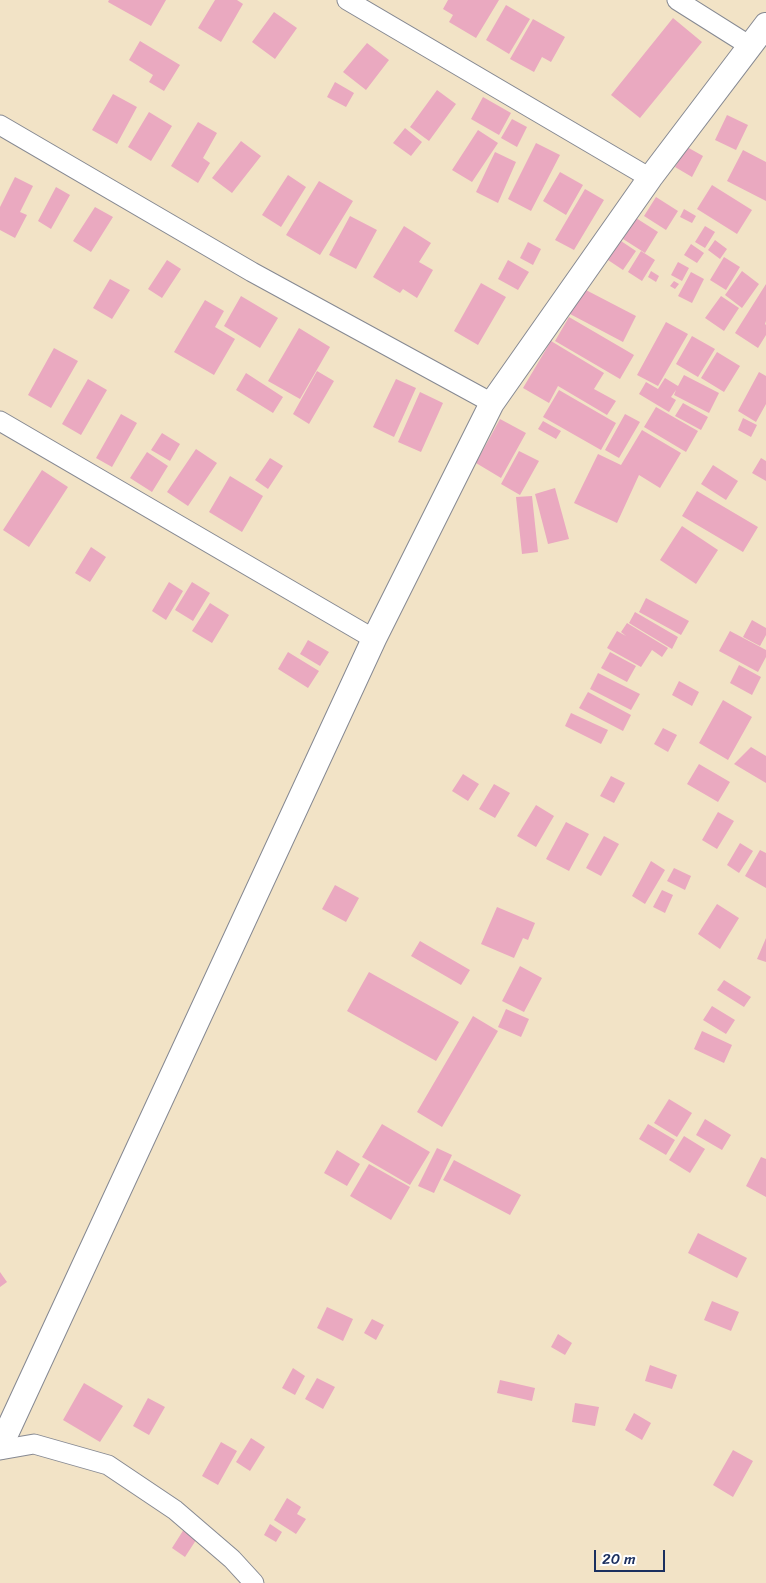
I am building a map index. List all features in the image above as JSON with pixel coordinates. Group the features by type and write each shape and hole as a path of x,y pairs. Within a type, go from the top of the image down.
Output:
{"street":[{"path":"346,0 650,178"},
{"path":"677,0 750,46"},
{"path":"0,1449 374,640 492,403 650,178 766,25"},
{"path":"0,124 252,272 492,403"},
{"path":"0,421 374,640"},
{"path":"0,1449 34,1444 108,1465 175,1510 232,1559 254,1583"}],"building":[{"path":"109,0 166,0 151,26 108,2"},
{"path":"215,0 237,0 243,4 221,42 198,28"},
{"path":"448,0 499,0 476,38 449,22 453,15 443,9"},
{"path":"506,5 530,19 509,54 486,40"},
{"path":"274,12 297,28 275,59 252,42"},
{"path":"673,18 702,42 640,118 611,95"},
{"path":"533,19 565,37 551,62 542,57 534,72 510,59"},
{"path":"140,41 180,65 164,91 149,82 153,75 129,60"},
{"path":"367,43 389,60 366,90 343,72"},
{"path":"335,82 354,93 346,107 327,97"},
{"path":"437,90 456,104 429,141 410,127"},
{"path":"113,94 137,107 117,144 92,130"},
{"path":"483,97 511,113 499,135 471,119"},
{"path":"149,112 172,126 151,161 128,147"},
{"path":"727,115 748,125 736,150 715,140"},
{"path":"512,119 527,127 517,147 501,138"},
{"path":"198,122 217,133 203,158 210,163 198,183 171,166"},
{"path":"405,128 422,142 411,156 393,143"},
{"path":"478,130 498,143 472,182 452,170"},
{"path":"241,141 261,156 232,193 212,178"},
{"path":"536,143 560,155 531,211 508,199"},
{"path":"687,147 703,156 692,177 675,167"},
{"path":"743,150 766,162 766,201 727,181"},
{"path":"495,152 516,162 498,203 476,192"},
{"path":"560,172 583,185 566,215 543,201"},
{"path":"288,175 306,187 281,227 262,215"},
{"path":"15,177 33,186 20,212 27,215 15,238 0,230 0,207"},
{"path":"319,181 353,201 320,255 286,235"},
{"path":"712,185 752,210 737,234 697,209"},
{"path":"56,187 70,195 51,229 38,221"},
{"path":"585,189 604,200 574,250 555,240"},
{"path":"656,197 678,211 666,230 644,216"},
{"path":"95,207 113,217 91,252 73,241"},
{"path":"684,209 696,216 692,223 680,217"},
{"path":"350,216 377,230 356,269 329,255"},
{"path":"636,218 658,232 645,253 623,239"},
{"path":"404,226 431,243 419,262 433,270 417,298 403,289 400,293 373,277"},
{"path":"705,226 715,232 705,248 695,242"},
{"path":"715,240 727,249 720,259 708,250"},
{"path":"621,241 636,251 623,270 608,260"},
{"path":"528,242 541,249 533,265 520,258"},
{"path":"691,244 704,253 697,263 684,255"},
{"path":"641,251 655,260 642,281 628,272"},
{"path":"724,257 740,267 726,290 710,280"},
{"path":"167,260 181,269 162,298 148,289"},
{"path":"508,260 529,272 518,290 498,279"},
{"path":"678,262 689,268 682,281 671,275"},
{"path":"651,271 659,276 656,282 648,277"},
{"path":"742,271 759,284 742,308 725,295"},
{"path":"691,272 704,279 692,303 678,296"},
{"path":"110,279 130,290 112,319 93,308"},
{"path":"674,281 679,284 675,289 670,286"},
{"path":"481,283 506,297 478,345 454,331"},
{"path":"766,284 766,335 758,348 735,333"},
{"path":"584,289 636,316 623,342 570,314"},
{"path":"241,296 278,318 260,348 224,326"},
{"path":"721,296 739,308 724,331 705,318"},
{"path":"205,300 224,311 215,327 235,339 214,375 174,352"},
{"path":"569,317 634,355 620,379 555,341"},
{"path":"666,322 688,334 658,386 637,375"},
{"path":"299,328 330,347 300,399 268,381"},
{"path":"692,336 715,349 698,377 676,364"},
{"path":"551,341 604,373 594,389 616,401 607,415 558,386 549,403 523,388"},
{"path":"54,348 78,361 51,408 28,395"},
{"path":"717,352 740,366 724,392 701,378"},
{"path":"317,371 334,381 309,424 293,414"},
{"path":"759,372 766,376 766,404 756,422 738,411"},
{"path":"246,373 283,397 273,413 236,390"},
{"path":"684,375 719,393 709,413 674,395 676,390 671,397 676,400 669,412 639,394 646,382 658,389 665,378 678,386"},
{"path":"88,379 107,390 81,435 62,424"},
{"path":"396,379 416,388 394,437 373,427"},
{"path":"559,390 616,423 601,450 543,417"},
{"path":"420,392 443,403 421,452 398,442"},
{"path":"683,403 708,417 701,430 675,416"},
{"path":"656,407 698,431 686,452 644,427"},
{"path":"121,414 137,423 112,467 96,458"},
{"path":"625,414 640,422 619,458 605,450"},
{"path":"743,418 757,425 751,437 738,430"},
{"path":"500,419 526,433 501,478 476,463"},
{"path":"543,421 561,431 556,439 538,429"},
{"path":"642,430 681,453 660,488 639,475 617,523 574,503 598,454 621,465"},
{"path":"162,433 180,444 170,461 151,450"},
{"path":"196,449 217,463 188,506 167,492"},
{"path":"519,451 539,461 520,495 501,484"},
{"path":"147,452 168,466 152,492 130,478"},
{"path":"270,458 283,466 268,489 255,480"},
{"path":"761,458 766,461 766,481 752,473"},
{"path":"713,465 738,481 726,500 701,484"},
{"path":"42,470 68,487 29,547 3,530"},
{"path":"230,476 263,496 242,532 209,512"},
{"path":"555,488 569,539 548,544 535,494"},
{"path":"697,491 758,527 743,552 682,516"},
{"path":"532,496 538,552 522,554 516,497"},
{"path":"682,526 718,550 696,584 660,560"},
{"path":"91,547 106,557 90,582 75,573"},
{"path":"169,582 183,591 166,620 152,611"},
{"path":"192,582 210,593 193,621 175,610"},
{"path":"646,598 689,621 681,635 639,612"},
{"path":"210,603 229,615 212,643 192,631"},
{"path":"635,612 678,637 672,649 629,623"},
{"path":"752,620 766,628 766,635 760,646 743,637"},
{"path":"627,623 668,648 662,657 652,650 641,667 607,648 617,631 626,636 621,632"},
{"path":"730,631 766,650 766,657 758,672 719,651"},
{"path":"308,640 329,652 320,666 300,654"},
{"path":"288,652 319,671 308,688 278,669"},
{"path":"610,652 636,666 627,682 601,668"},
{"path":"739,665 761,677 752,695 730,683"},
{"path":"598,673 640,694 631,710 590,689"},
{"path":"679,681 699,692 692,706 672,695"},
{"path":"588,692 631,715 623,731 579,708"},
{"path":"723,700 752,717 728,760 699,743"},
{"path":"571,713 608,730 601,744 565,726"},
{"path":"663,728 677,735 668,752 654,744"},
{"path":"751,747 766,756 766,783 734,764"},
{"path":"699,764 730,782 718,802 687,784"},
{"path":"463,774 479,784 468,801 452,791"},
{"path":"611,776 625,783 614,803 600,796"},
{"path":"494,784 510,793 495,818 479,809"},
{"path":"536,805 554,816 536,847 517,836"},
{"path":"718,812 734,821 717,849 702,840"},
{"path":"566,822 589,834 569,871 546,859"},
{"path":"604,836 619,844 601,876 586,868"},
{"path":"740,843 753,851 739,873 727,865"},
{"path":"760,850 766,853 766,888 745,876"},
{"path":"651,861 665,870 645,904 632,896"},
{"path":"674,868 691,876 685,890 667,881"},
{"path":"335,885 359,898 346,922 322,909"},
{"path":"662,890 673,895 665,913 653,907"},
{"path":"717,904 739,918 720,949 698,934"},
{"path":"497,907 535,923 528,940 523,938 514,958 481,944"},
{"path":"766,938 766,962 757,959"},
{"path":"420,941 470,970 461,985 411,956"},
{"path":"520,966 542,978 524,1012 502,1001"},
{"path":"369,972 459,1022 436,1061 347,1011"},
{"path":"724,980 751,997 744,1007 717,990"},
{"path":"712,1006 735,1020 726,1034 703,1020"},
{"path":"506,1009 529,1019 521,1037 498,1027"},
{"path":"473,1016 498,1031 442,1127 417,1112"},
{"path":"702,1031 732,1045 724,1063 694,1049"},
{"path":"669,1099 692,1113 677,1137 654,1123"},
{"path":"705,1119 731,1135 722,1150 696,1135"},
{"path":"382,1124 430,1152 410,1185 362,1157"},
{"path":"648,1124 675,1140 666,1155 639,1139"},
{"path":"684,1136 705,1149 690,1173 669,1160"},
{"path":"437,1148 452,1155 434,1193 418,1186"},
{"path":"337,1150 360,1164 347,1186 324,1173"},
{"path":"761,1157 766,1159 766,1197 746,1186"},
{"path":"454,1160 521,1195 510,1215 443,1180"},
{"path":"369,1164 410,1187 391,1220 350,1196"},
{"path":"698,1233 747,1258 737,1278 688,1253"},
{"path":"0,1272 7,1282 0,1287"},
{"path":"712,1301 739,1312 731,1331 704,1320"},
{"path":"327,1307 353,1319 343,1341 317,1328"},
{"path":"372,1319 384,1325 376,1340 364,1333"},
{"path":"558,1334 572,1343 565,1355 551,1347"},
{"path":"650,1365 677,1375 672,1389 645,1381"},
{"path":"293,1368 305,1376 295,1395 282,1388"},
{"path":"317,1378 335,1387 323,1409 305,1399"},
{"path":"500,1380 535,1388 532,1401 497,1393"},
{"path":"84,1383 123,1406 100,1442 63,1420"},
{"path":"148,1398 165,1407 149,1435 133,1426"},
{"path":"575,1403 599,1407 595,1426 572,1422"},
{"path":"634,1413 651,1423 642,1440 625,1430"},
{"path":"251,1438 265,1447 250,1471 236,1462"},
{"path":"221,1442 237,1451 218,1485 202,1476"},
{"path":"733,1450 753,1461 733,1497 713,1485"},
{"path":"287,1498 301,1507 297,1514 306,1519 296,1534 274,1520"},
{"path":"270,1524 282,1532 276,1542 264,1535"},
{"path":"186,1526 200,1534 185,1557 172,1548"}]}
